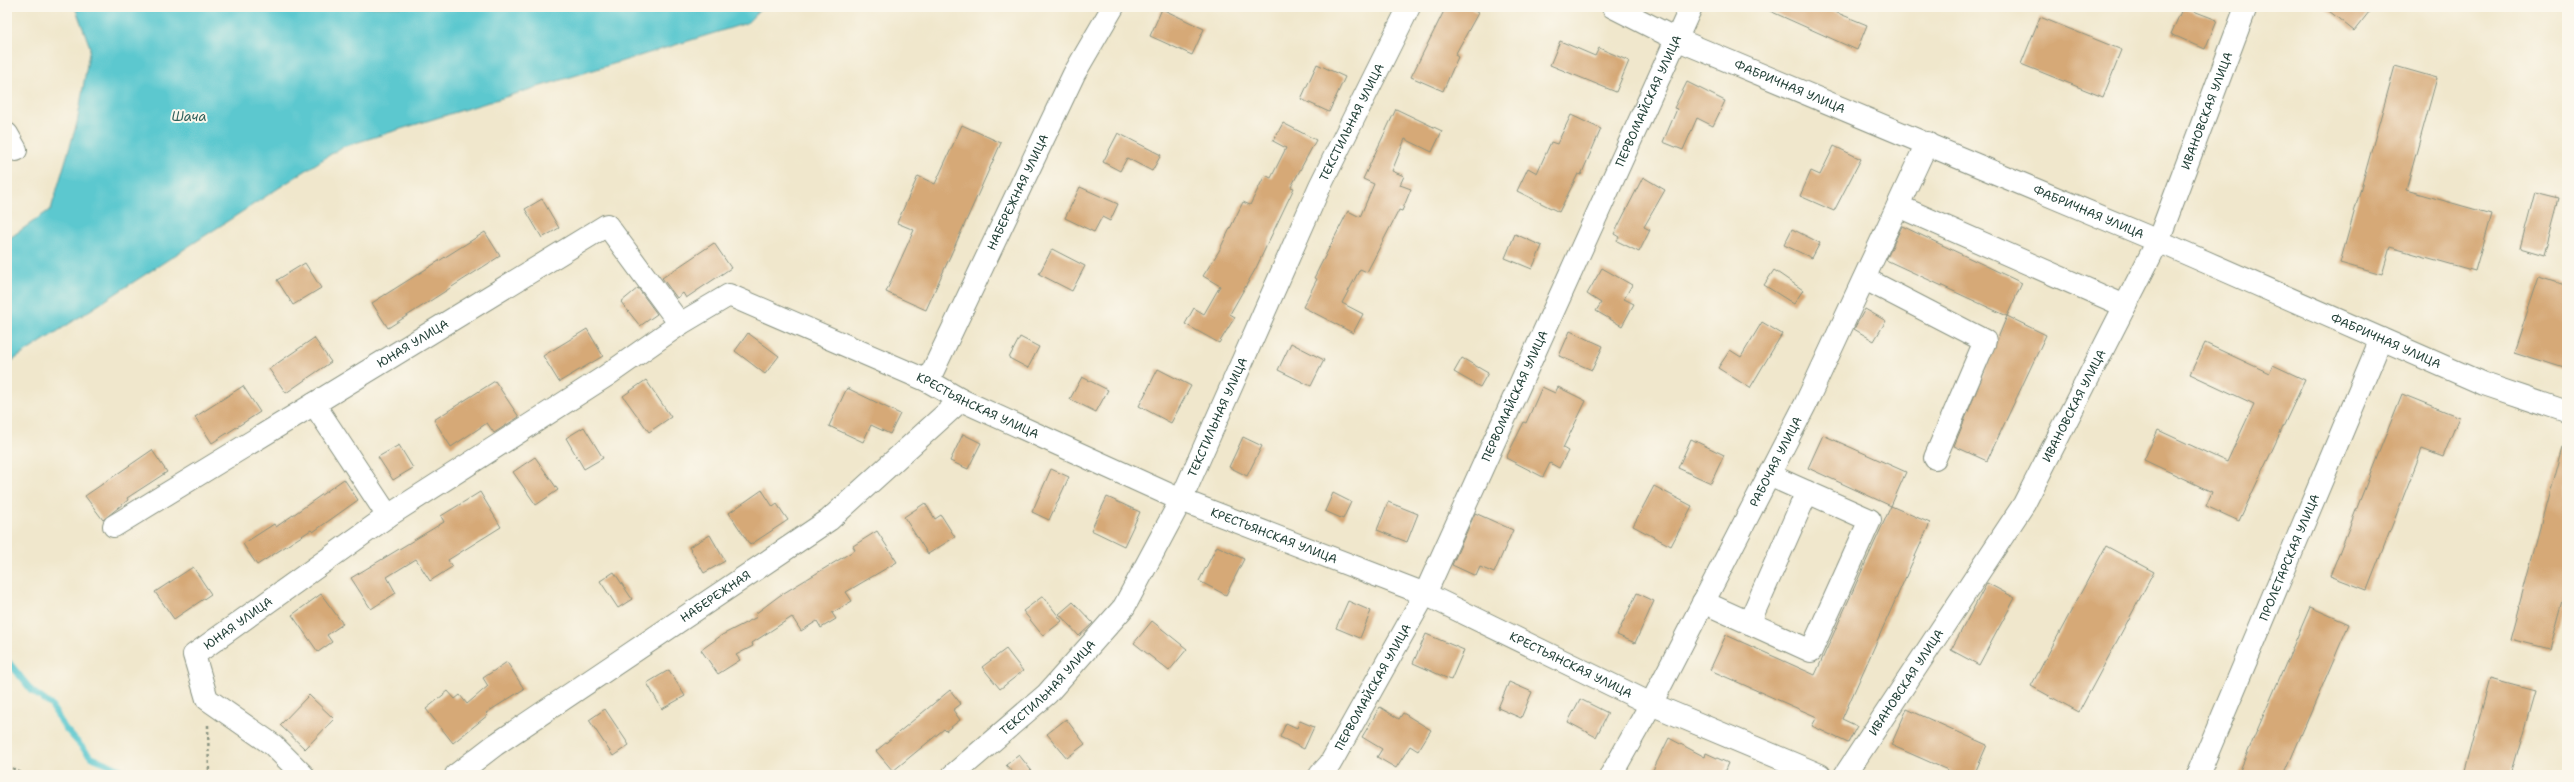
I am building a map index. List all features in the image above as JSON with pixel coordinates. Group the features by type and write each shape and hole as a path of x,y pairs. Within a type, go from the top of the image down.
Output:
{"street":[{"name":"НАБЕРЕЖНАЯ УЛИЦА","path":"928,381 1074,74 1113,7"},
{"name":"ТЕКСТИЛЬНАЯ УЛИЦА","path":"953,775 1047,694 1124,607 1181,500 1320,186 1409,7"},
{"name":"ФАБРИЧНАЯ УЛИЦА","path":"1613,7 1676,39 2158,241 2484,384 2567,412"},
{"name":"ПЕРВОМАЙСКАЯ УЛИЦА","path":"1320,775 1330,764 1425,594 1691,7"},
{"name":"ИВАНОВСКАЯ УЛИЦА","path":"1845,775 2024,504 2158,241 2246,7"},
{"name":"РАБОЧАЯ УЛИЦА","path":"1612,775 1651,704 1806,405 1927,143"},
{"path":"1898,206 2125,306"},
{"name":"ЮНАЯ УЛИЦА","path":"114,526 607,225 680,324"},
{"path":"1873,283 1985,341 1935,458"},
{"name":"КРЕСТЬЯНСКАЯ УЛИЦА","path":"729,295 928,381 961,400 1181,500 1425,594 1651,704 1820,775"},
{"name":"ЮНАЯ УЛИЦА","path":"207,699 194,655 388,516 606,376 680,324 729,295"},
{"name":"ПРОЛЕТАРСКАЯ УЛИЦА","path":"2198,775 2381,339"},
{"name":"НАБЕРЕЖНАЯ","path":"456,775 495,745 829,520 961,400"},
{"path":"314,404 388,516"},
{"path":"1703,602 1811,651 1870,520 1769,474"},
{"path":"1749,623 1807,492"},
{"path":"207,699 273,745 303,775"}],"path":[{"path":"207,699 209,775"},
{"path":"7,765 24,775"}],"water":[{"name":"Шача","path":"75,7 763,7 747,23 342,147 7,364 7,240 51,209 77,123 90,47"}],"building":[{"path":"1446,7 1468,7 1478,13 1455,55 1458,57 1443,91 1411,77"},
{"path":"1761,7 1823,7 1867,25 1857,50"},
{"path":"2183,7 2217,20 2205,49 2171,34"},
{"path":"2324,7 2373,7 2354,31"},
{"path":"1162,9 1204,29 1192,55 1150,36"},
{"path":"2040,17 2122,50 2103,97 2021,64"},
{"path":"1560,41 1595,56 1599,48 1629,61 1616,92 1550,65"},
{"path":"1317,64 1345,77 1329,112 1301,99"},
{"path":"2395,66 2437,78 2406,190 2491,214 2475,271 2390,247 2382,275 2340,263"},
{"path":"1687,82 1725,101 1713,126 1697,118 1683,150 1663,142 1677,109 1674,108"},
{"path":"1396,109 1442,131 1432,152 1405,139 1392,171 1404,176 1400,185 1411,189 1402,211 1399,210 1367,272 1360,269 1342,303 1363,314 1353,333 1303,307 1317,279 1314,278 1348,211 1360,217 1374,184 1363,179"},
{"path":"1571,115 1601,129 1581,175 1578,174 1559,212 1517,191 1528,168 1537,173 1551,142 1557,144"},
{"path":"1283,123 1316,140 1291,187 1294,188 1256,268 1230,314 1235,317 1219,343 1185,324 1194,308 1204,314 1220,286 1203,276 1219,251 1243,202 1250,205 1265,175 1271,178 1286,148 1273,141"},
{"path":"962,125 1001,143 926,310 886,292 914,230 897,223 918,176 935,184"},
{"path":"1118,133 1161,155 1152,171 1127,158 1120,171 1103,162"},
{"path":"1834,146 1861,159 1834,211 1800,196 1811,171 1820,175"},
{"path":"1643,177 1665,190 1644,227 1650,230 1639,252 1617,241 1619,237 1614,234"},
{"path":"1080,187 1118,204 1110,221 1102,217 1094,232 1065,218"},
{"path":"2535,192 2559,198 2544,255 2520,248"},
{"path":"542,199 559,228 542,238 525,209"},
{"path":"1902,226 2022,283 2007,316 1886,260"},
{"path":"1792,229 1820,243 1812,258 1784,245"},
{"path":"485,232 500,256 388,328 372,303"},
{"path":"1515,234 1542,246 1532,269 1505,258"},
{"path":"714,243 731,268 686,298 683,293 677,298 662,278"},
{"path":"1052,249 1085,266 1072,291 1039,274"},
{"path":"305,263 321,288 293,305 277,280"},
{"path":"1602,268 1632,285 1624,299 1634,304 1622,326 1596,311 1601,303 1587,294"},
{"path":"1774,270 1803,290 1794,304 1764,285"},
{"path":"2539,277 2567,286 2567,369 2514,352"},
{"path":"638,288 657,314 640,326 621,302"},
{"path":"1865,309 1886,321 1874,341 1854,329"},
{"path":"2007,316 2046,335 1987,461 1954,446"},
{"path":"1762,322 1782,334 1750,388 1718,368 1730,350 1741,357"},
{"path":"587,329 603,356 559,382 543,356"},
{"path":"1570,331 1603,346 1592,370 1559,356"},
{"path":"748,333 779,356 765,374 735,351"},
{"path":"1020,337 1039,347 1028,368 1009,358"},
{"path":"314,338 331,362 286,393 269,369"},
{"path":"1291,343 1324,360 1311,386 1278,370"},
{"path":"2205,343 2269,373 2273,365 2305,380 2239,521 2206,506 2212,492 2144,460 2158,430 2227,462 2254,404 2190,374"},
{"path":"1462,358 1488,373 1480,387 1454,372"},
{"path":"1158,369 1191,386 1171,423 1139,406"},
{"path":"1082,377 1108,390 1096,412 1070,399"},
{"path":"646,380 671,417 649,432 623,396"},
{"path":"495,381 519,417 494,433 487,423 451,447 434,420"},
{"path":"243,386 260,412 212,443 195,417"},
{"path":"1542,387 1555,393 1558,387 1586,401 1563,448 1568,451 1559,468 1550,463 1543,477 1506,458 1524,422 1526,423"},
{"path":"847,388 900,414 890,434 871,425 863,442 829,426"},
{"path":"2402,394 2459,417 2443,457 2422,449 2367,590 2330,576"},
{"path":"584,427 603,458 584,469 566,438"},
{"path":"963,434 981,443 968,469 950,461"},
{"path":"1823,435 1906,472 1891,506 1808,468"},
{"path":"1243,437 1262,446 1247,476 1229,467"},
{"path":"1691,439 1724,455 1711,483 1678,468"},
{"path":"399,445 413,468 393,480 378,457"},
{"path":"2562,446 2567,447 2567,586 2550,649 2510,639"},
{"path":"152,450 167,472 127,498 128,500 103,520 85,496"},
{"path":"535,457 558,490 536,505 513,472"},
{"path":"1051,469 1069,477 1049,520 1032,512"},
{"path":"344,479 358,500 313,532 311,530 257,565 243,544 274,524 276,527"},
{"path":"1654,486 1692,506 1671,546 1633,526"},
{"path":"762,490 773,507 777,504 788,520 750,545 729,513"},
{"path":"480,492 501,527 448,560 452,567 430,581 416,559 387,577 396,593 371,609 351,578 444,522 441,516"},
{"path":"1333,493 1351,502 1343,519 1325,511"},
{"path":"1107,497 1140,512 1124,546 1091,530"},
{"path":"1388,502 1418,514 1407,542 1377,530"},
{"path":"925,503 935,519 941,515 955,537 928,554 904,517"},
{"path":"1891,506 1930,523 1842,719 1857,726 1848,743 1812,726 1817,717 1710,670 1726,635 1815,675"},
{"path":"1475,513 1513,530 1494,573 1480,567 1476,576 1452,565"},
{"path":"877,531 897,562 846,592 852,601 832,613 836,619 821,628 817,621 801,631 792,617 752,643 753,646 736,655 740,660 718,674 701,650 722,635 757,617 755,614 779,596 855,550 853,546"},
{"path":"710,535 725,561 704,573 689,547"},
{"path":"1217,546 1244,559 1226,595 1199,581"},
{"path":"2106,546 2154,572 2079,712 2031,686"},
{"path":"193,567 211,594 174,619 155,592"},
{"path":"614,572 632,599 618,608 600,581"},
{"path":"1987,583 2015,598 1979,665 1951,650"},
{"path":"1637,593 1654,601 1635,643 1617,635"},
{"path":"321,594 343,624 327,635 332,642 318,652 292,615"},
{"path":"1043,596 1062,621 1043,636 1023,611"},
{"path":"1348,601 1371,611 1360,638 1336,628"},
{"path":"1073,602 1093,623 1079,636 1059,614"},
{"path":"2310,607 2349,624 2284,775 2238,775"},
{"path":"1152,621 1187,649 1169,671 1134,643"},
{"path":"1426,634 1464,650 1451,680 1413,663"},
{"path":"1006,649 1023,671 1000,689 982,667"},
{"path":"507,662 524,689 486,713 488,715 453,743 426,709 448,691 455,699 460,695 467,704 488,686 483,678"},
{"path":"669,670 685,696 662,709 647,683"},
{"path":"2490,679 2535,691 2511,775 2464,775"},
{"path":"1509,682 1532,692 1521,718 1498,708"},
{"path":"950,690 961,704 953,710 960,720 946,731 944,729 893,771 876,751"},
{"path":"309,695 334,719 305,749 280,725"},
{"path":"1580,699 1608,713 1596,737 1568,722"},
{"path":"1380,707 1399,719 1403,713 1431,730 1418,751 1410,746 1396,768 1377,757 1382,749 1362,737"},
{"path":"605,709 629,745 613,756 589,720"},
{"path":"1907,709 1987,745 1974,775 1959,775 1891,745"},
{"path":"1066,719 1085,744 1067,758 1047,734"},
{"path":"1300,721 1314,727 1304,749 1280,737 1286,723 1297,728"},
{"path":"1669,738 1705,757 1706,753 1728,763 1723,775 1663,775 1653,770"},
{"path":"1019,755 1035,775 1015,775 1006,765"}],"waterway":[{"path":"7,622 9,626 7,633"},
{"path":"7,660 32,691 51,705 65,728 91,757 135,775"}]}
